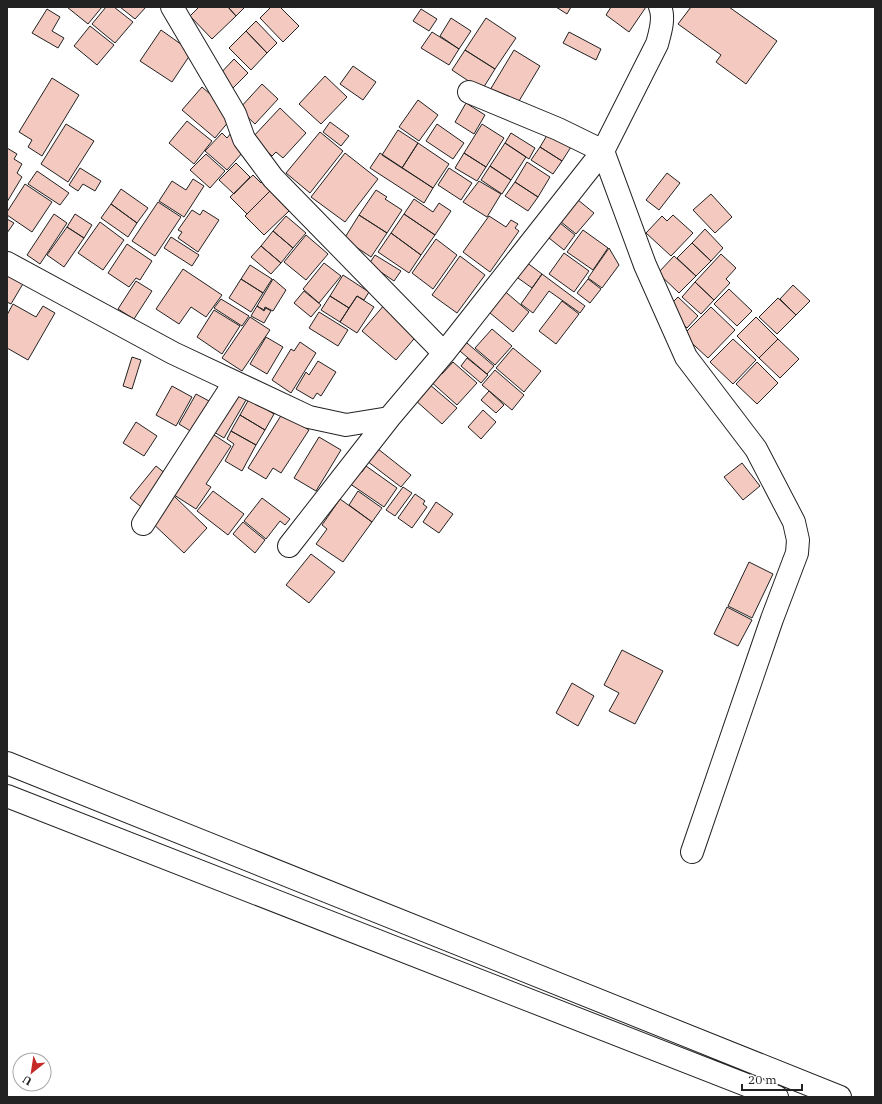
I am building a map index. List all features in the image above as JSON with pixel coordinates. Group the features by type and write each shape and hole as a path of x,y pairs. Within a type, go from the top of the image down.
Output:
{"street":[{"path":"172,7 235,114 244,139 273,178 444,353"},
{"path":"289,546 389,418 444,353 603,151 657,44 660,34 662,12 660,7"},
{"path":"469,92 558,129 603,151 645,265 686,357 756,449 794,522 798,540 797,552 772,619 692,852"},
{"path":"7,263 173,353 234,383 316,419 346,425 389,418"},
{"path":"143,524 234,383"},
{"path":"7,763 537,989 778,1097"},
{"path":"7,796 537,989 840,1097"}],"building":[{"path":"67,7 102,7 88,24"},
{"path":"106,7 114,7 133,22 115,43 92,24"},
{"path":"120,7 146,7 135,19"},
{"path":"199,7 228,7 236,16 212,39 190,16"},
{"path":"228,7 245,7 236,16"},
{"path":"271,7 280,7 299,26 283,42 260,18"},
{"path":"556,7 571,7 567,14"},
{"path":"611,7 646,7 629,32 606,15"},
{"path":"691,7 729,7 777,41 746,84 716,62 721,55 678,24"},
{"path":"47,9 60,17 52,31 64,38 58,48 32,33"},
{"path":"421,9 437,19 429,31 413,21"},
{"path":"451,18 471,31 459,49 440,36"},
{"path":"486,18 516,38 495,69 465,50"},
{"path":"256,21 277,43 267,53 246,31"},
{"path":"90,26 114,45 97,65 74,46"},
{"path":"161,30 192,52 172,82 140,61"},
{"path":"246,31 267,53 251,70 229,48"},
{"path":"432,32 459,49 449,65 421,48"},
{"path":"569,32 601,49 596,60 563,43"},
{"path":"465,50 495,69 482,90 452,70"},
{"path":"514,50 540,66 516,106 490,90"},
{"path":"234,59 248,73 232,89 218,76"},
{"path":"353,66 376,82 363,100 340,84"},
{"path":"325,76 347,97 321,124 299,104"},
{"path":"52,78 79,95 42,156 28,147 32,140 19,132"},
{"path":"262,84 278,99 255,124 239,109"},
{"path":"202,87 234,115 215,138 182,110"},
{"path":"418,100 438,115 419,141 399,127"},
{"path":"466,103 485,115 474,134 455,122"},
{"path":"280,108 306,133 283,158 276,152 272,156 252,138"},
{"path":"187,121 212,141 194,164 169,143"},
{"path":"330,122 349,136 341,146 323,132"},
{"path":"66,124 94,141 68,182 41,164"},
{"path":"437,124 464,143 453,159 426,141"},
{"path":"482,124 504,138 486,167 464,153"},
{"path":"398,130 418,143 402,168 382,155"},
{"path":"232,132 243,152 227,170 205,151 222,133 227,138"},
{"path":"320,132 343,151 310,193 286,173"},
{"path":"549,132 571,147 562,161 540,147"},
{"path":"511,133 535,148 529,159 505,143"},
{"path":"418,143 449,164 433,188 402,168"},
{"path":"505,143 526,157 511,180 490,166"},
{"path":"540,147 562,161 553,174 531,160"},
{"path":"7,148 17,154 14,159 22,164 17,173 22,177 7,202"},
{"path":"345,153 378,179 345,222 311,197"},
{"path":"380,153 433,188 424,203 370,168"},
{"path":"464,153 486,167 477,181 455,168"},
{"path":"206,154 225,171 210,188 190,170"},
{"path":"527,162 550,177 538,197 515,182"},
{"path":"236,163 250,177 234,194 219,180"},
{"path":"490,166 511,180 502,194 481,180"},
{"path":"80,168 101,181 95,191 83,184 78,191 69,185"},
{"path":"449,168 472,183 461,200 438,185"},
{"path":"37,171 69,193 60,205 28,184"},
{"path":"667,173 680,183 659,210 646,200"},
{"path":"253,175 261,183 266,177 275,186 247,214 230,197"},
{"path":"193,179 204,186 184,217 159,201 172,181 186,190"},
{"path":"479,181 501,194 487,217 463,202"},
{"path":"515,182 538,197 528,211 505,196"},
{"path":"25,184 52,202 32,232 7,215 7,212"},
{"path":"121,189 148,208 137,223 111,204"},
{"path":"376,190 387,197 385,199 402,210 387,233 359,215"},
{"path":"270,191 289,211 264,235 245,216"},
{"path":"711,194 732,217 715,233 693,210"},
{"path":"572,195 594,213 576,234 555,217"},
{"path":"414,199 433,212 439,203 451,211 435,235 404,214"},
{"path":"158,202 181,217 155,256 132,241"},
{"path":"111,204 137,223 128,237 101,218"},
{"path":"192,210 200,215 203,210 219,220 198,252 178,238 182,232 178,230"},
{"path":"54,214 67,223 40,264 27,255"},
{"path":"75,214 92,225 84,238 67,227"},
{"path":"404,214 435,235 421,255 391,233"},
{"path":"359,215 387,233 371,257 344,239"},
{"path":"673,215 693,233 671,256 646,233 662,216 667,221"},
{"path":"286,216 306,233 293,248 273,231"},
{"path":"489,216 506,227 511,220 518,224 515,228 519,231 490,272 463,252"},
{"path":"7,219 14,223 7,233"},
{"path":"555,219 575,235 564,250 544,234"},
{"path":"100,222 124,240 103,270 78,253"},
{"path":"67,227 84,238 64,267 47,255"},
{"path":"705,229 723,248 711,261 692,243"},
{"path":"583,230 608,248 593,270 567,252"},
{"path":"273,231 293,248 281,263 261,246"},
{"path":"391,233 421,255 409,273 378,252"},
{"path":"306,235 328,254 306,280 284,262"},
{"path":"171,237 199,255 192,266 164,248"},
{"path":"436,239 457,255 433,289 412,273"},
{"path":"692,243 711,261 696,276 677,258"},
{"path":"127,244 152,261 140,280 136,278 129,287 108,273"},
{"path":"261,246 281,263 271,274 251,257"},
{"path":"609,248 619,265 602,288 588,278"},
{"path":"564,253 589,271 574,292 549,274"},
{"path":"721,254 736,268 726,279 730,283 714,300 695,282"},
{"path":"375,255 401,271 394,281 369,264"},
{"path":"460,256 485,275 457,313 432,295"},
{"path":"674,256 696,276 679,293 658,273"},
{"path":"522,259 542,274 532,288 511,273"},
{"path":"324,263 341,276 319,303 303,289"},
{"path":"250,265 272,279 263,293 241,279"},
{"path":"183,269 222,295 206,317 191,307 179,324 156,309"},
{"path":"7,272 24,282 11,304 7,302"},
{"path":"542,274 585,306 580,313 549,291 533,313 521,304"},
{"path":"343,275 369,292 364,300 357,296 349,308 330,296"},
{"path":"241,279 263,293 251,312 229,298"},
{"path":"273,279 286,290 273,311 265,307 264,310 257,306"},
{"path":"588,279 601,289 590,303 577,293"},
{"path":"136,281 152,291 134,319 118,309"},
{"path":"695,282 714,300 701,314 682,297"},
{"path":"793,285 810,301 796,315 780,299"},
{"path":"501,288 529,312 513,332 484,308"},
{"path":"729,289 752,311 737,326 714,304"},
{"path":"304,291 321,305 311,317 294,303"},
{"path":"330,296 349,308 340,322 321,310"},
{"path":"357,296 374,307 357,333 340,322"},
{"path":"678,297 698,316 687,328 667,308"},
{"path":"778,298 796,315 777,334 759,317"},
{"path":"221,299 249,316 242,326 214,308"},
{"path":"562,301 579,314 556,344 539,331"},
{"path":"13,304 36,317 43,306 55,313 28,360 7,348 7,315"},
{"path":"385,304 419,333 396,360 362,331"},
{"path":"257,306 264,311 266,308 271,311 264,323 251,316"},
{"path":"711,307 735,330 708,358 683,335"},
{"path":"214,310 240,326 222,354 197,337"},
{"path":"319,312 348,330 338,346 309,328"},
{"path":"250,317 270,330 242,371 222,358"},
{"path":"756,317 778,339 759,358 737,336"},
{"path":"492,329 512,346 495,365 475,348"},
{"path":"266,337 283,347 267,374 250,364"},
{"path":"461,338 494,366 487,374 454,346"},
{"path":"733,339 756,360 733,384 710,362"},
{"path":"778,339 799,359 780,378 759,358"},
{"path":"300,342 316,353 291,393 272,380 291,349 294,351"},
{"path":"513,348 541,371 524,392 496,368"},
{"path":"132,357 141,360 132,389 123,386"},
{"path":"467,358 488,375 481,383 461,366"},
{"path":"318,361 336,372 321,396 317,393 313,399 296,389 306,372 309,375"},
{"path":"453,362 477,383 457,405 429,380 438,371 442,374"},
{"path":"757,362 778,383 757,404 736,384"},
{"path":"495,370 524,395 512,410 482,385"},
{"path":"429,384 457,408 442,424 415,400"},
{"path":"172,386 192,397 176,426 156,415"},
{"path":"231,391 246,400 224,438 209,429"},
{"path":"489,391 504,405 496,413 481,400"},
{"path":"196,394 209,401 192,432 179,424"},
{"path":"249,399 274,414 265,430 240,415"},
{"path":"483,410 496,422 481,439 468,427"},
{"path":"282,414 309,430 281,473 273,468 266,479 248,468"},
{"path":"240,415 265,430 256,445 231,431"},
{"path":"136,422 157,436 144,456 123,443"},
{"path":"208,431 231,446 206,484 211,487 196,509 171,493"},
{"path":"231,431 256,445 242,471 225,461 234,444 227,439"},
{"path":"319,437 341,450 316,491 294,478"},
{"path":"373,445 411,475 401,487 363,458"},
{"path":"742,463 760,486 743,500 724,477"},
{"path":"156,466 171,478 145,510 130,498"},
{"path":"366,466 397,488 384,507 346,481 355,468 362,472"},
{"path":"403,487 412,493 395,516 386,510"},
{"path":"213,491 244,514 228,535 197,511"},
{"path":"358,491 382,508 372,522 349,505"},
{"path":"172,494 207,528 184,553 148,519"},
{"path":"415,494 425,501 423,504 427,507 412,528 398,518"},
{"path":"262,498 290,519 285,525 280,521 266,539 244,521"},
{"path":"340,499 372,522 343,562 316,544 327,529 322,525"},
{"path":"436,502 453,514 439,533 423,522"},
{"path":"243,522 265,540 255,553 233,534"},
{"path":"311,554 335,572 309,603 286,585"},
{"path":"749,562 773,574 752,618 728,606"},
{"path":"727,607 752,620 738,646 714,634"},
{"path":"622,650 663,671 635,724 609,711 619,693 604,685"},
{"path":"572,683 594,696 578,726 556,713"}]}
